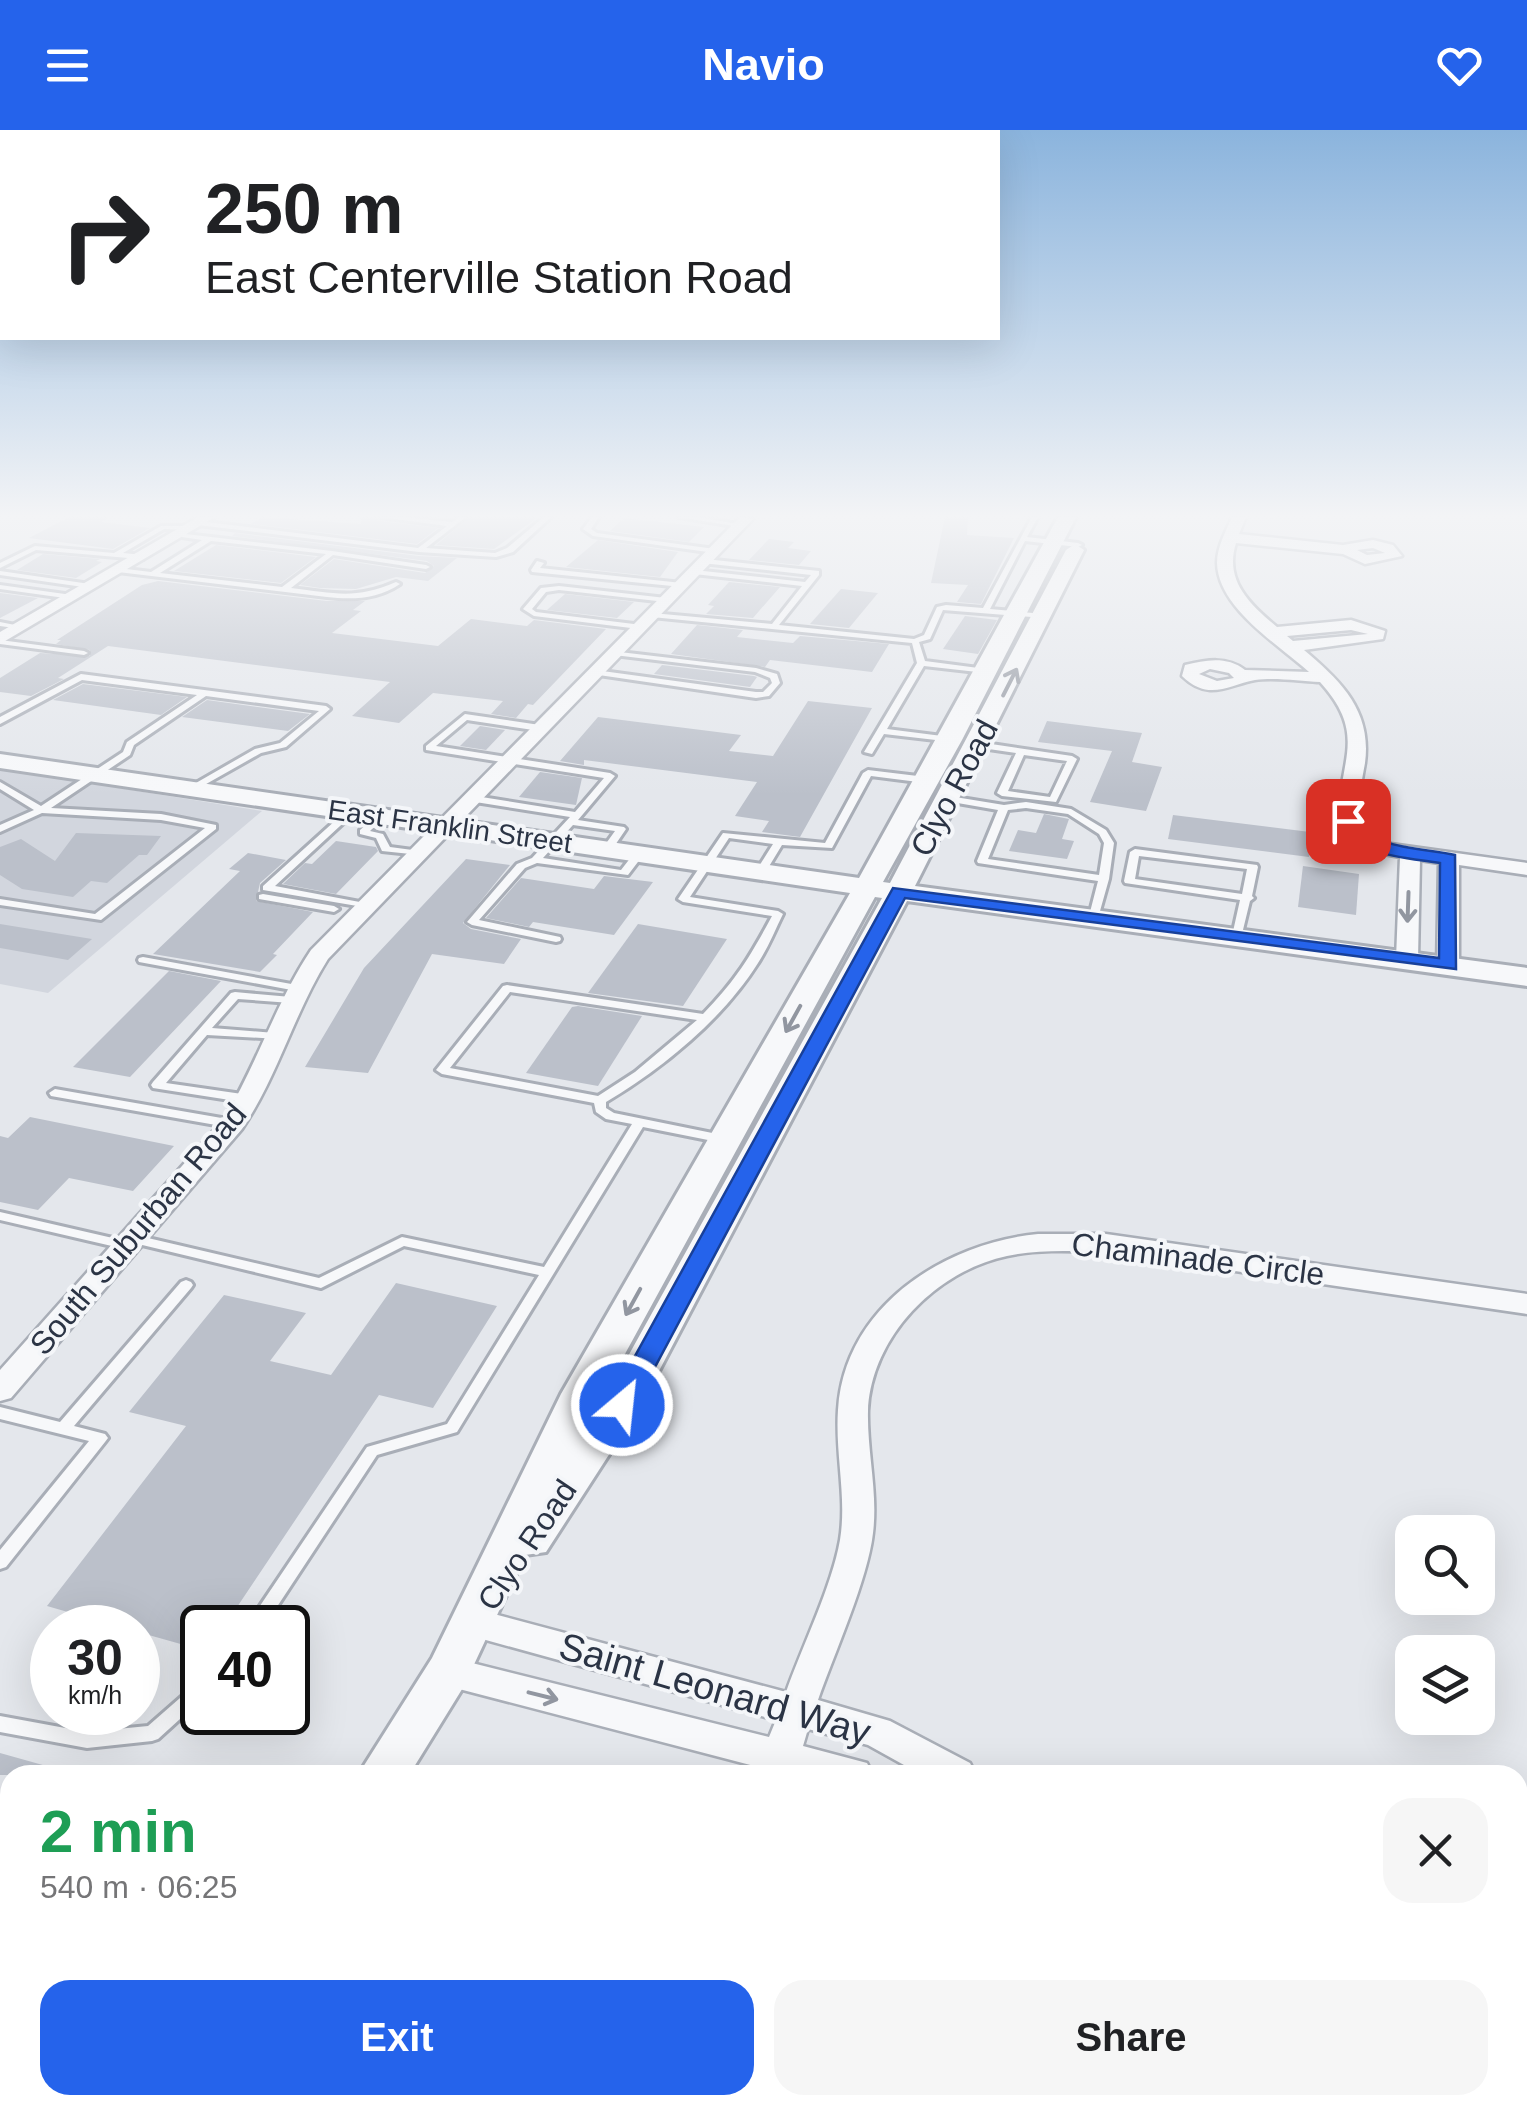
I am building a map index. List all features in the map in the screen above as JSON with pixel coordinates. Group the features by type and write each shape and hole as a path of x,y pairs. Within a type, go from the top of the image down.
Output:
{"street":[{"path":"0,640 51,610"},
{"name":"South Suburban Road","path":"3,1382 132,1242 233,1124 249,1099 294,994 319,956 442,825 657,610"},
{"name":"Clyo Road","path":"475,1623 622,1405 884,889 926,780 1020,610"},
{"name":"Clyo Road","path":"388,1765 475,1623 581,1394 841,934 884,889 949,799 1046,610"},
{"path":"1250,610 1325,676 1349,706 1358,735 1350,830 1372,844 1410,854 1527,869"},
{"path":"1276,632 1351,625 1378,631 1377,636 1368,639 1293,646"},
{"path":"1244,675 1325,676"},
{"name":"East Franklin Street","path":"0,761 192,789 356,822 559,834 607,849 707,864 1527,976"},
{"path":"1407,959 1410,854"},
{"path":"1448,965 1449,859"},
{"path":"764,872 816,897 841,934"},
{"name":"Chaminade Circle","path":"777,1765 855,1547 861,1516 853,1407 860,1370 882,1328 917,1291 954,1266 998,1249 1053,1242 1106,1243 1527,1304"},
{"name":"Saint Leonard Way","path":"475,1623 877,1732 928,1765"},
{"name":"Saint Leonard Way","path":"448,1672 777,1765"}],"lane":[{"path":"528,610 534,614 915,641 927,637 940,610"},
{"path":"773,628 787,610"},
{"path":"991,610 1044,616"},
{"path":"0,624 20,627"},
{"path":"0,640 84,653"},
{"path":"869,752 921,663 915,641"},
{"path":"595,672 756,695 766,694 776,680 756,670 614,653"},
{"path":"921,663 986,671"},
{"path":"0,722 80,677 326,709 283,745 258,750 192,789"},
{"path":"0,829 41,810 95,775 126,753 130,744 206,693"},
{"path":"0,703 27,707"},
{"path":"540,728 464,717 429,748 610,776 472,922 556,939"},
{"path":"881,731 950,740"},
{"path":"978,745 1072,759 1053,800 1002,793 1022,752"},
{"path":"702,1018 507,988 442,1070 600,1100 626,1086 726,998 752,964 778,914 683,900 726,835 828,846 868,773 926,780"},
{"path":"0,784 41,810 161,817 213,827 97,918 0,902"},
{"path":"469,798 559,834 624,874 639,854"},
{"path":"949,799 1004,808 1026,805 1070,812 1103,832 1109,843 1094,916"},
{"path":"1004,808 982,862 1104,879"},
{"path":"361,910 267,888 356,822 380,836 386,849 416,853"},
{"path":"764,872 779,842"},
{"path":"1237,936 1248,898 1254,868 1136,852 1129,881 1248,898"},
{"path":"263,897 361,910"},
{"path":"143,960 294,994"},
{"path":"249,1099 156,1085 235,995 294,994"},
{"path":"203,1032 275,1037"},
{"path":"55,1093 233,1124"},
{"path":"600,1100 600,1109 610,1116 725,1139"},
{"path":"268,1605 372,1451 452,1428 640,1123"},
{"path":"0,1216 320,1282 402,1241 548,1272"},
{"path":"64,1429 186,1286"},
{"path":"0,1413 100,1438 0,1562"},
{"path":"0,1724 86,1740 152,1732 180,1708"}],"shaded area":[{"path":"0,769 262,811 48,993 0,984"}],"building":[{"path":"0,610 16,610 0,618"},
{"path":"104,610 353,610 361,611 332,633 438,646 471,619 527,626 534,620 606,629 516,718 491,714 503,701 433,693 399,723 352,716 390,682 108,646 58,678 64,679 31,696 0,692 0,678 40,653 90,656 90,650 56,644 61,640 57,640"},
{"path":"547,610 626,610 617,618"},
{"path":"710,610 760,610 753,618 706,614"},
{"path":"823,610 864,610 849,628 810,624"},
{"path":"965,616 997,620 978,654 943,649"},
{"path":"697,625 743,630 737,637 793,643 800,636 889,644 872,672 770,660 765,667 671,654"},
{"path":"662,665 757,677 750,687 654,674"},
{"path":"83,684 187,697 161,715 53,700"},
{"path":"207,700 310,714 288,731 182,717"},
{"path":"808,701 872,708 800,837 762,832 769,821 735,816 757,782 584,760 584,765 560,761 598,717 741,735 729,751 773,756"},
{"path":"1047,721 1142,733 1132,762 1162,767 1146,811 1090,802 1112,751 1038,742"},
{"path":"480,726 505,730 486,750 460,746"},
{"path":"540,772 582,778 576,805 519,797"},
{"path":"1044,814 1069,819 1062,839 1074,841 1067,859 1009,851 1018,830 1036,833"},
{"path":"1173,815 1310,832 1309,857 1168,839"},
{"path":"76,833 161,836 147,855 139,855 107,883 91,881 73,897 22,889 0,875 0,847 21,839 55,861"},
{"path":"336,841 376,847 378,851 336,894 283,884 305,863 312,864"},
{"path":"248,853 286,860 260,883 256,901 313,912 273,954 277,955 260,972 153,954 240,871 229,869"},
{"path":"466,859 510,865 463,923 471,929 521,939 504,964 432,954 368,1073 305,1067 364,968"},
{"path":"1303,866 1359,874 1356,915 1298,907"},
{"path":"604,876 653,882 614,935 533,922 529,927 486,918 521,878 594,889"},
{"path":"0,924 92,939 68,960 0,948"},
{"path":"638,924 727,939 683,1006 588,993"},
{"path":"169,971 221,981 130,1077 73,1067"},
{"path":"572,1007 642,1016 598,1086 526,1073"},
{"path":"30,1117 174,1146 133,1191 69,1178 38,1210 0,1202 0,1136 8,1138"},
{"path":"396,1283 497,1306 433,1408 379,1395 238,1605 180,1605 180,1644 160,1638 160,1605 48,1605 186,1426 129,1412 224,1295 306,1313 270,1361 331,1375"},
{"path":"0,1753 43,1765 0,1765"}],"route":[{"path":"622,1405 900,892 1448,965 1449,859 1372,844 1350,830 1348,821"}]}
